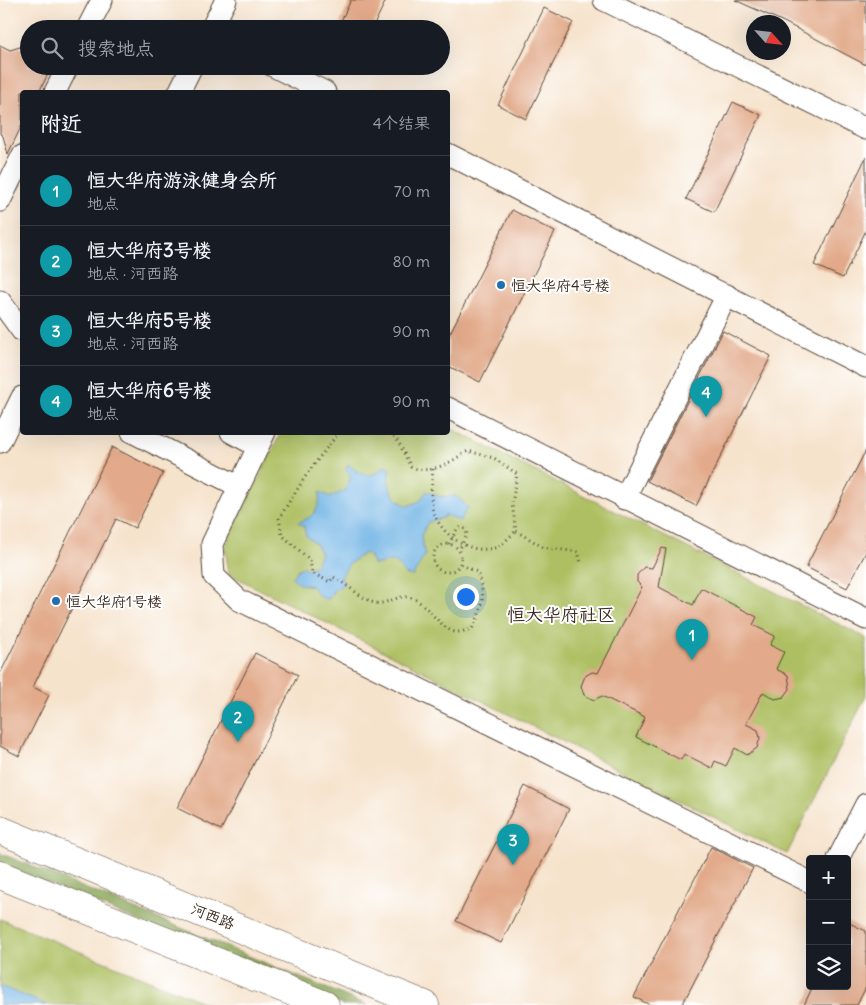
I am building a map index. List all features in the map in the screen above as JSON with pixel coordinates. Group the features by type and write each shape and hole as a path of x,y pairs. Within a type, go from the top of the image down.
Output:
{"main road":[{"name":"河西路","path":"0,830 425,1005"},
{"path":"0,875 325,1005"}],"street":[{"path":"92,20 102,0"},
{"path":"216,20 226,0"},
{"path":"604,0 866,129"},
{"path":"56,90 64,75"},
{"path":"180,90 188,75"},
{"path":"291,75 321,90"},
{"path":"450,155 866,367"},
{"path":"0,201 20,160"},
{"path":"624,499 727,295"},
{"path":"0,301 20,328"},
{"path":"0,442 20,401"},
{"path":"450,409 624,499 866,619"},
{"path":"138,435 238,486"},
{"path":"244,435 261,439 212,544 214,576 239,600 806,880"},
{"path":"840,855 866,804"}],"path":[{"path":"337,435 309,471 279,518 282,535 310,560 312,573 330,582 333,577 347,584 373,603 384,603 403,596 412,598 432,612 443,625 456,632 472,629 483,606 482,588 477,572 460,564"},
{"path":"393,435 411,467 418,470 439,468 468,451 494,458 517,474 512,504 516,531 542,547 578,552 581,563"},
{"path":"433,468 430,493 432,508 441,527 452,538 468,547 482,550 496,547 516,531"},
{"path":"449,544 457,529 462,528 466,530 466,535 459,550 460,564 454,570 444,572 434,563 435,550 442,544 449,544 459,550"}],"green space":[{"path":"450,428 866,638 866,696 787,854 229,574 225,546 280,435 450,435"},
{"path":"0,853 367,1005 342,1005 0,864"},
{"path":"0,919 210,1005 0,1005"}],"water":[{"path":"348,464 366,475 375,474 384,466 390,469 389,481 394,496 408,506 420,501 427,491 441,497 456,496 468,507 460,521 445,515 443,518 428,522 421,536 425,555 413,576 404,574 399,565 393,561 374,565 369,555 364,553 349,564 341,577 344,584 334,590 329,599 326,599 319,596 312,586 299,584 292,577 298,569 303,567 307,569 315,566 321,554 315,543 306,536 304,526 298,522 308,518 315,511 319,503 320,492 330,497 345,491 351,476 346,470"},
{"path":"0,986 47,1005 0,1005"}],"building":[{"path":"351,0 386,0 376,20 341,20"},
{"path":"735,0 866,0 866,65 791,26 791,15 768,15"},
{"path":"544,8 573,22 526,119 498,105"},
{"path":"0,45 10,50 20,47 20,75 48,75 40,90 20,90 20,129 8,154 3,136 0,134"},
{"path":"733,102 761,115 714,212 686,199"},
{"path":"866,157 866,230 843,278 814,265"},
{"name":"恒大华府4号楼","path":"512,210 555,232 480,382 450,367 450,333"},
{"path":"723,331 771,356 696,506 647,481"},
{"name":"恒大华府1号楼","path":"112,447 163,473 135,528 116,519 33,687 49,695 19,756 0,746 0,674"},
{"path":"866,450 866,552 847,588 806,567"},
{"path":"662,548 666,549 659,587 693,605 701,588 757,617 753,625 775,636 770,645 784,652 776,669 788,675 790,689 784,697 775,699 763,692 746,724 758,730 760,738 757,748 747,755 735,748 726,766 715,761 712,768 684,754 681,760 636,737 645,717 602,696 594,700 584,695 581,686 585,676 592,672 598,673 642,587 637,582 637,575 644,567 652,568"},
{"path":"255,653 298,675 221,830 177,808"},
{"path":"525,786 569,809 501,943 456,921"},
{"path":"711,847 753,868 682,1005 650,1005 634,997"},
{"path":"851,924 866,931 866,987 857,1005 804,1005 811,990 851,990"}],"place":[{"name":"恒大华府4号楼","path":"501,285"},
{"name":"恒大华府6号楼","path":"706,417"},
{"name":"恒大华府1号楼","path":"56,601"},
{"name":"恒大华府游泳健身会所","path":"692,660"},
{"name":"恒大华府3号楼","path":"238,742"},
{"name":"恒大华府5号楼","path":"513,865"}],"district":[{"name":"恒大华府社区","path":"561,614"}]}
